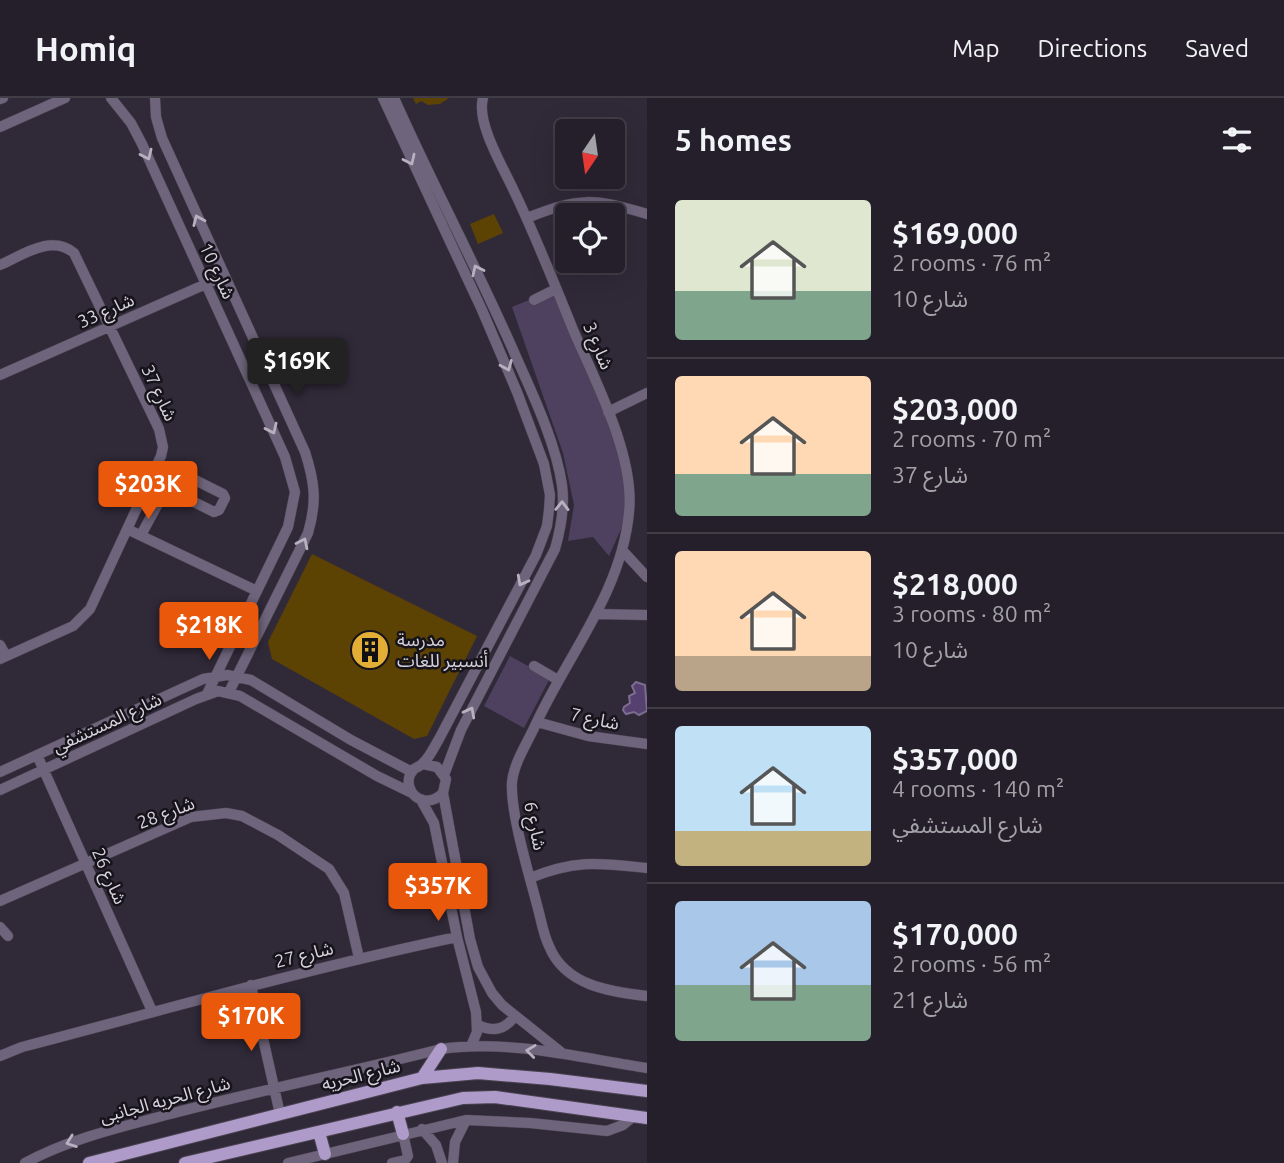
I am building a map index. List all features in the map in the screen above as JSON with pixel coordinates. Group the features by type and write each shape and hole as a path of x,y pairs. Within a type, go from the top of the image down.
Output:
{"main road":[{"path":"422,1078 441,1049"},
{"name":"شارع الحريه","path":"89,1163 422,1078 478,1073 501,1074 647,1091"},
{"path":"185,1163 463,1098 495,1097 641,1117"},
{"path":"397,1112 403,1134"},
{"path":"220,1128 226,1153"},
{"path":"319,1132 327,1159"}],"street":[{"path":"0,127 65,98"},
{"name":"شارع 10","path":"110,98 122,110 137,134 282,449 295,492 288,527 207,694"},
{"name":"شارع 10","path":"155,98 156,117 162,138 306,453 315,492 314,513 308,533 229,692"},
{"path":"383,98 482,310 517,391 548,479 547,526 536,555 446,726 422,765 412,772 409,785 434,823 478,1025 471,1046"},
{"path":"394,98 529,387 557,465 562,487 560,534 549,563 461,730 444,775"},
{"name":"شارع 3","path":"483,98 481,117 527,218 608,412 629,484 630,509 622,550 596,614"},
{"path":"527,218 562,204 579,201 615,204 647,214"},
{"name":"شارع 37","path":"0,265 46,245 66,246 74,253 159,429 163,447 95,599 82,618 73,626 3,658"},
{"name":"شارع 33","path":"0,374 224,276"},
{"path":"534,300 556,289"},
{"path":"482,310 493,305"},
{"path":"608,412 647,393"},
{"path":"141,535 166,488 174,474 179,473 223,494 225,498 219,510 214,512 166,488"},
{"path":"127,529 257,591"},
{"path":"622,550 647,578"},
{"path":"266,573 284,582"},
{"path":"252,601 271,609"},
{"path":"596,614 647,615"},
{"name":"شارع 6","path":"596,614 558,680 515,768 512,798 549,948 574,976 590,985 608,991 647,996"},
{"path":"0,645 3,658"},
{"path":"534,666 558,680"},
{"name":"شارع المستشفي","path":"0,772 204,678 237,676 251,680 351,740 412,772"},
{"path":"229,692 254,703 416,796 431,801 443,793"},
{"name":"شارع المستشفي","path":"0,790 207,694 229,692"},
{"name":"شارع 7","path":"537,722 588,736 647,744"},
{"name":"شارع 26","path":"37,755 152,1011"},
{"path":"422,765 438,767 444,775 446,784 443,793 467,926 478,967 492,993 514,1017 566,1056"},
{"name":"شارع 28","path":"0,901 191,817 218,813 242,817 299,846 329,869 344,893 359,958"},
{"path":"530,878 557,867 586,863 647,868"},
{"path":"0,928 8,936"},
{"name":"شارع 27","path":"0,1056 22,1047 251,985 457,937"},
{"path":"251,985 280,1114"},
{"path":"478,1025 491,1030 498,1029 514,1017"},
{"name":"شارع الحريه الجانبى","path":"25,1163 86,1137 441,1049 471,1046 647,1068"},
{"path":"288,1163 327,1159 403,1134 466,1121 530,1123 607,1131 641,1117"},
{"path":"453,1163 455,1142 466,1121"},
{"path":"422,1129 436,1145 442,1163"},
{"path":"392,1163 405,1160 408,1156 403,1134"}],"shaded area":[{"path":"556,289 623,457 630,509 609,556 593,537 568,541 574,505 563,453 512,307"},
{"path":"510,656 549,680 524,728 484,706"},
{"path":"636,682 645,685 647,711 639,715 634,712 626,714 623,710 630,703 629,696 635,693 632,686"}],"building":[{"path":"413,98 449,98 440,104 428,105 421,101 416,104"},
{"path":"494,214 503,233 478,244 470,224"},
{"name":"مدرسة أنسبير للغات","path":"312,554 477,636 427,736 414,739 272,659 268,642"}],"place":[{"name":"مدرسة أنسبير للغات","path":"370,650"}]}
